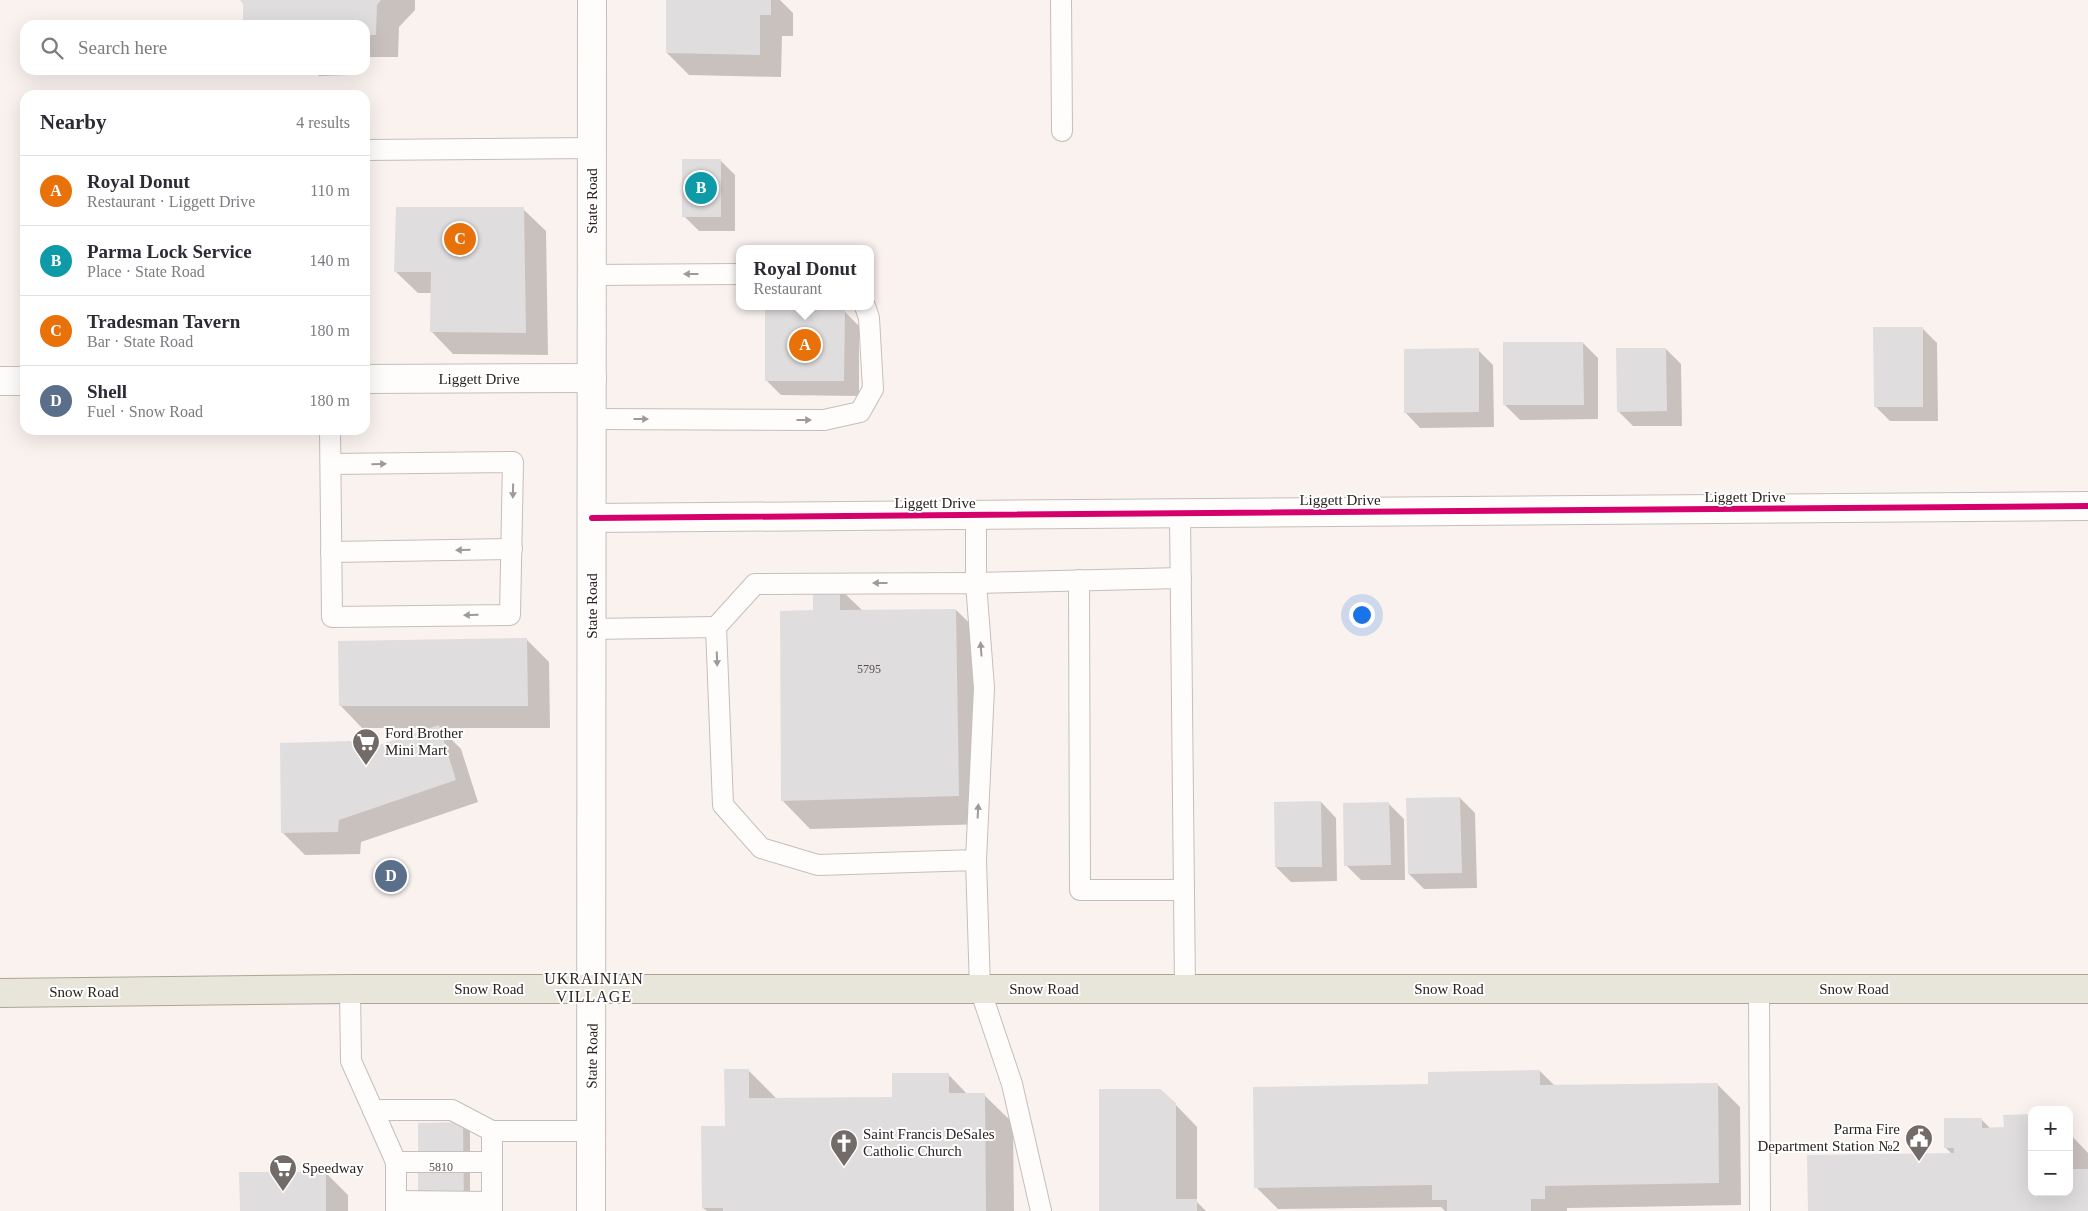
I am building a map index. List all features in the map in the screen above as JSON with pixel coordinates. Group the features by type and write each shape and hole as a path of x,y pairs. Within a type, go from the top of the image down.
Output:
{"main road":[{"name":"Snow Road","path":"0,993 350,989 2088,990"}],"street":[{"name":"State Road","path":"591,1211 592,0"},
{"name":"Liggett Drive","path":"370,379 592,378"},
{"path":"0,382 20,381"},
{"name":"Liggett Drive","path":"592,518 2088,506"}],"lane":[{"path":"1060,0 1062,130"},
{"path":"370,150 592,148"},
{"path":"592,275 736,274"},
{"path":"592,419 824,420 860,412 873,389 869,318 866,310"},
{"path":"330,435 332,617 510,615 513,462 331,464"},
{"path":"1180,514 1185,989"},
{"path":"976,515 976,583 984,688 976,860 980,989 1012,1084 1041,1211"},
{"path":"331,552 512,549"},
{"path":"976,860 818,865 761,848 723,805 716,627 755,584 976,583 1181,578"},
{"path":"1079,580 1080,890 1184,890"},
{"path":"592,629 716,627"},
{"path":"350,989 351,1061 396,1162 396,1206 492,1206 492,1131"},
{"path":"1759,990 1760,1211"},
{"path":"373,1110 452,1110 492,1131 590,1131"},
{"path":"396,1162 492,1162"}],"building":[{"path":"240,0 381,0 377,5 376,35 370,35 370,20 243,20 243,4"},
{"path":"666,0 771,0 771,15 760,15 760,55 666,53"},
{"path":"682,159 721,159 721,217 682,217"},
{"path":"396,207 524,207 526,333 430,332 431,272 394,272"},
{"path":"765,310 845,310 844,381 765,381"},
{"path":"1873,327 1923,327 1923,407 1874,407"},
{"path":"1503,342 1583,342 1584,405 1503,405"},
{"path":"1479,348 1479,412 1404,413 1404,349"},
{"path":"1616,348 1666,348 1667,411 1617,412"},
{"path":"840,586 840,610 956,609 959,796 781,801 780,611 813,610 813,587"},
{"path":"527,638 528,706 339,706 338,641"},
{"name":"Ford Brother Mini Mart","path":"439,725 456,780 339,820 338,832 281,833 280,743 351,741 358,752"},
{"path":"1460,797 1462,873 1408,874 1406,798"},
{"path":"1321,801 1322,867 1275,867 1274,802"},
{"path":"1389,802 1391,865 1344,866 1343,803"},
{"name":"Saint Francis DeSales Catholic Church","path":"724,1069 749,1069 749,1098 892,1097 892,1073 949,1073 949,1093 985,1093 986,1211 723,1211 723,1208 702,1208 701,1126 725,1126"},
{"path":"1540,1070 1540,1085 1718,1083 1719,1183 1545,1186 1545,1199 1531,1199 1531,1211 1447,1211 1447,1200 1432,1200 1432,1185 1254,1188 1253,1087 1428,1084 1428,1072"},
{"path":"1099,1089 1160,1089 1176,1103 1176,1199 1197,1199 1197,1211 1099,1211"},
{"name":"Parma Fire Department Station №2","path":"2028,1114 2028,1196 2073,1196 2073,1169 2088,1169 2088,1211 1808,1211 1807,1155 1954,1153 1954,1148 1944,1148 1944,1118 1982,1118 1982,1128 2004,1127 2003,1115"},
{"path":"463,1122 464,1211 418,1211 418,1123"},
{"name":"Speedway","path":"239,1172 326,1172 326,1211 240,1211"}],"cycle path":[{"path":"592,518 2088,506"}],"place":[{"name":"Parma Lock Service","path":"701,188"},
{"name":"Tradesman Tavern","path":"460,239"},
{"name":"Royal Donut","path":"805,345"},
{"name":"Ford Brother Mini Mart","path":"366,766"},
{"name":"Shell","path":"391,876"},
{"name":"Parma Fire Department Station №2","path":"1919,1162"},
{"name":"Saint Francis DeSales Catholic Church","path":"844,1167"},
{"name":"Speedway","path":"283,1192"}],"district":[{"name":"UKRAINIAN VILLAGE","path":"594,987"}]}
